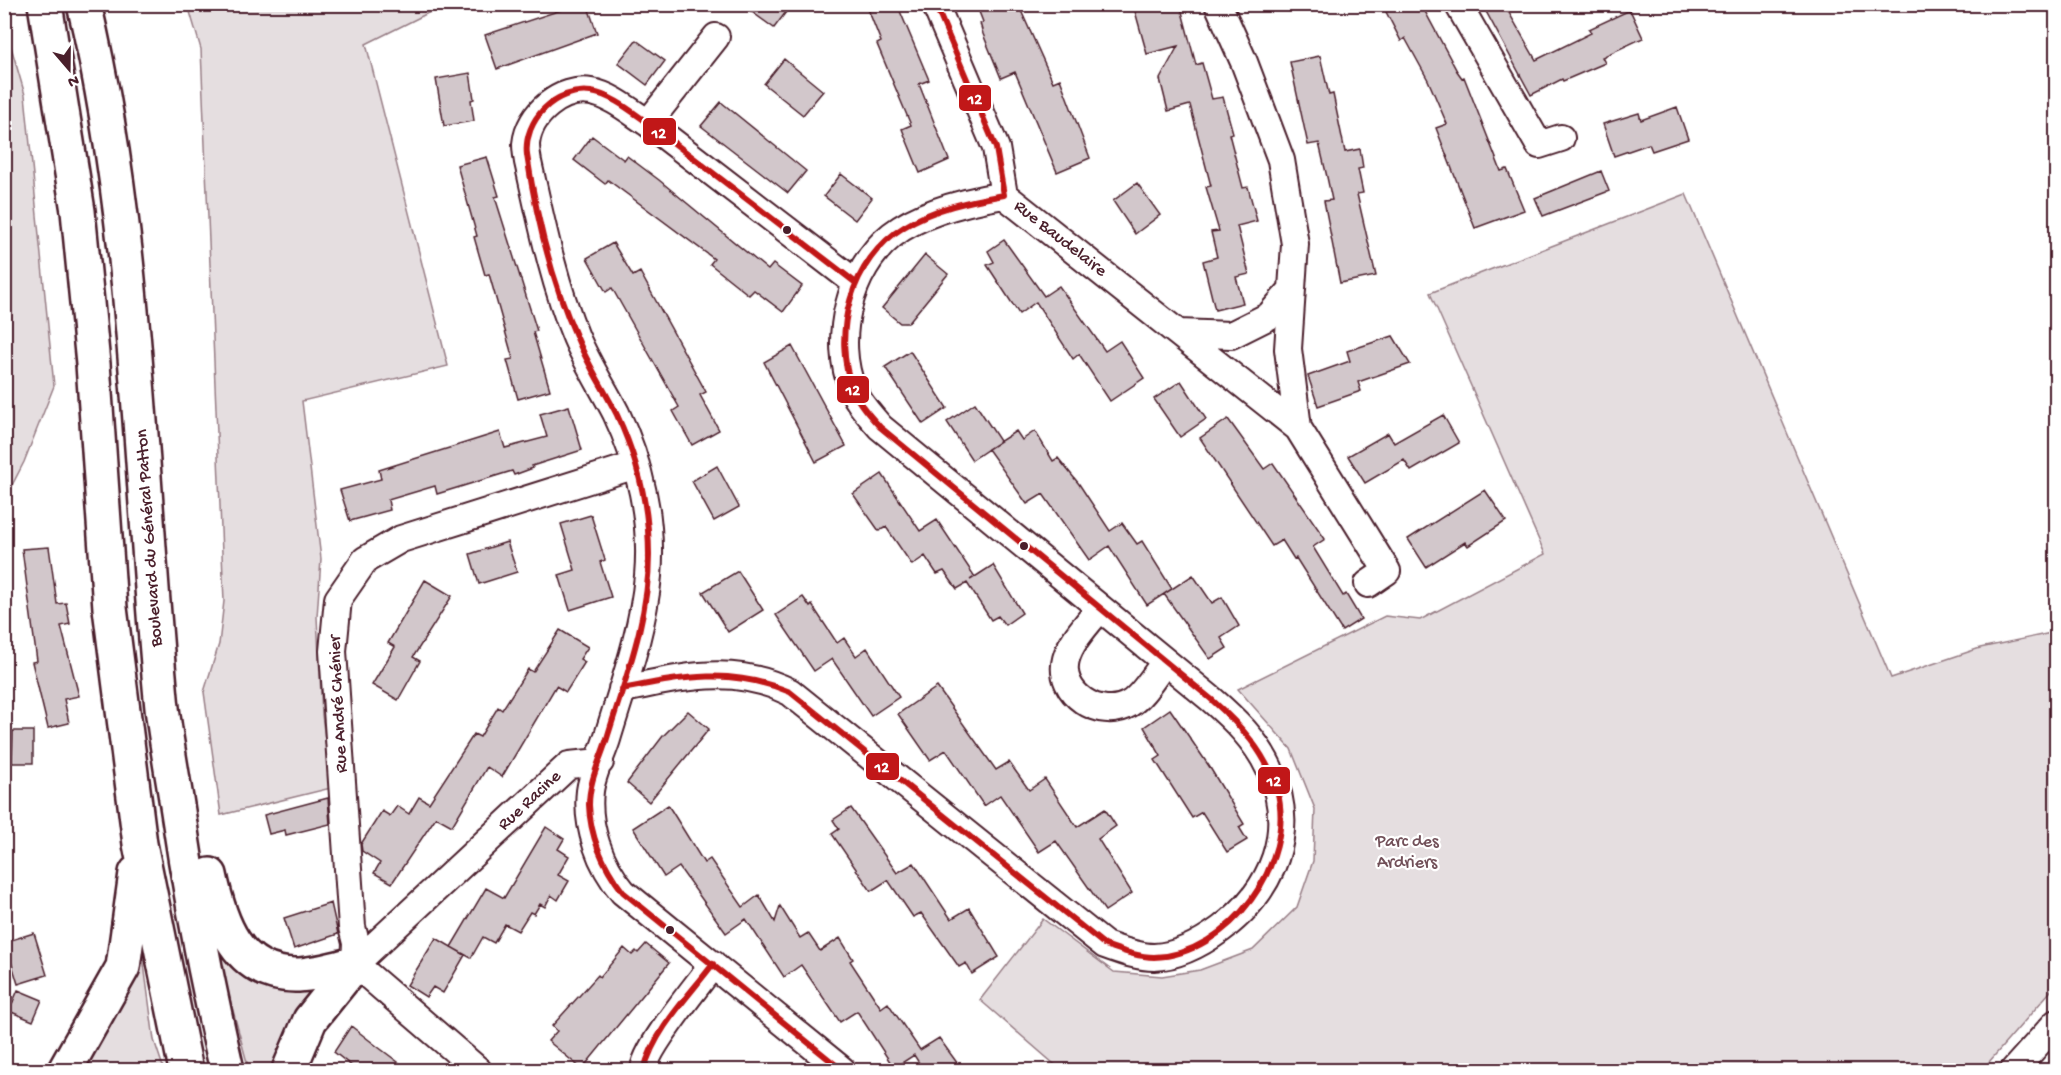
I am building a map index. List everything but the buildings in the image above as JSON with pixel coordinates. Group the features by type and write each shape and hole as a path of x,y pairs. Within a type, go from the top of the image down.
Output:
{"highway":[{"path":"45,4 78,211 102,476 110,609 140,844 177,1039 186,1071"},
{"name":"Boulevard du Général Patton","path":"84,4 94,45 121,218 136,354 162,710 188,875 227,1071"},
{"path":"162,710 191,755 202,841 212,887 220,920 232,941 249,958 266,969 294,975 355,964"},
{"path":"65,1071 123,967 140,844"},
{"path":"289,1071 310,1020 355,964"}],"street":[{"path":"935,4 996,148 1004,195"},
{"name":"Rue Baudelaire","path":"1218,4 1244,62 1281,160 1295,244 1288,349 1298,428"},
{"path":"1458,4 1539,145 1561,138"},
{"path":"648,123 716,37"},
{"path":"842,1071 622,892 606,872 591,818 590,790 622,689 642,614 648,575 643,495 636,465 616,415 577,339 566,311 542,225 526,143 531,126 552,101 572,91 593,92 615,102 648,123 856,283"},
{"name":"Rue Baudelaire","path":"622,689 735,673 766,680 790,692 816,710 1035,891 1105,945 1136,955 1152,957 1184,950 1211,936 1246,908 1270,876 1281,837 1281,816 1277,791 1269,769 1255,744 1222,708 880,427 863,407 849,378 843,340 856,283 868,260 893,234 924,218 1004,195 1298,428 1387,572 1368,584"},
{"path":"1179,333 1231,335 1269,316 1290,292"},
{"name":"Rue André Chénier","path":"355,964 356,943 352,927 333,651 338,600 365,560 401,539 636,465"},
{"path":"1100,609 1071,646 1065,661 1066,675 1085,703 1095,709 1113,711 1131,703 1165,662"},
{"name":"Rue Racine","path":"355,964 569,765 600,762"},
{"path":"355,964 478,1071"},
{"path":"637,1068 713,964"},
{"path":"2014,1071 2056,1023"}],"green space":[{"path":"188,5 444,5 366,44 448,366 302,401 321,559 317,617 322,715 331,788 221,815 204,692 219,644 224,601 201,49"},
{"path":"5,26 25,95 54,386 24,462 9,491 4,491"},
{"name":"Parc des Ardriers","path":"1686,194 1891,678 1980,648 2056,632 2056,985 1982,1070 1726,1070 1723,1067 1714,1070 1061,1070 980,1000 1043,919 1114,972 1162,976 1200,970 1253,950 1297,907 1313,861 1315,809 1291,749 1238,689 1385,616 1420,620 1545,554 1430,293"},
{"path":"140,934 154,1040 164,1070 78,1070"},
{"path":"214,940 231,967 263,985 321,984 274,1070 249,1070"}],"transit line":[{"name":"12","path":"935,4 996,148 1004,195"},
{"name":"12","path":"842,1070 623,892 604,862 595,840 590,817 590,796 593,778 629,669 641,624 648,578 647,518 641,483 624,431 581,348 553,272 540,225 527,155 530,130 544,108 566,95 591,92 606,96 648,123 856,283"},
{"name":"12","path":"622,689 686,678 727,677 747,679 790,692 1105,945 1148,957 1182,952 1208,940 1231,922 1251,900 1267,874 1277,846 1281,818 1277,790 1272,776 1251,740 1211,699 880,427 853,390 844,345 845,322 850,300 871,258 886,241 916,220 952,206 1004,195"},
{"name":"12","path":"644,1070 664,1027 713,964"}]}
